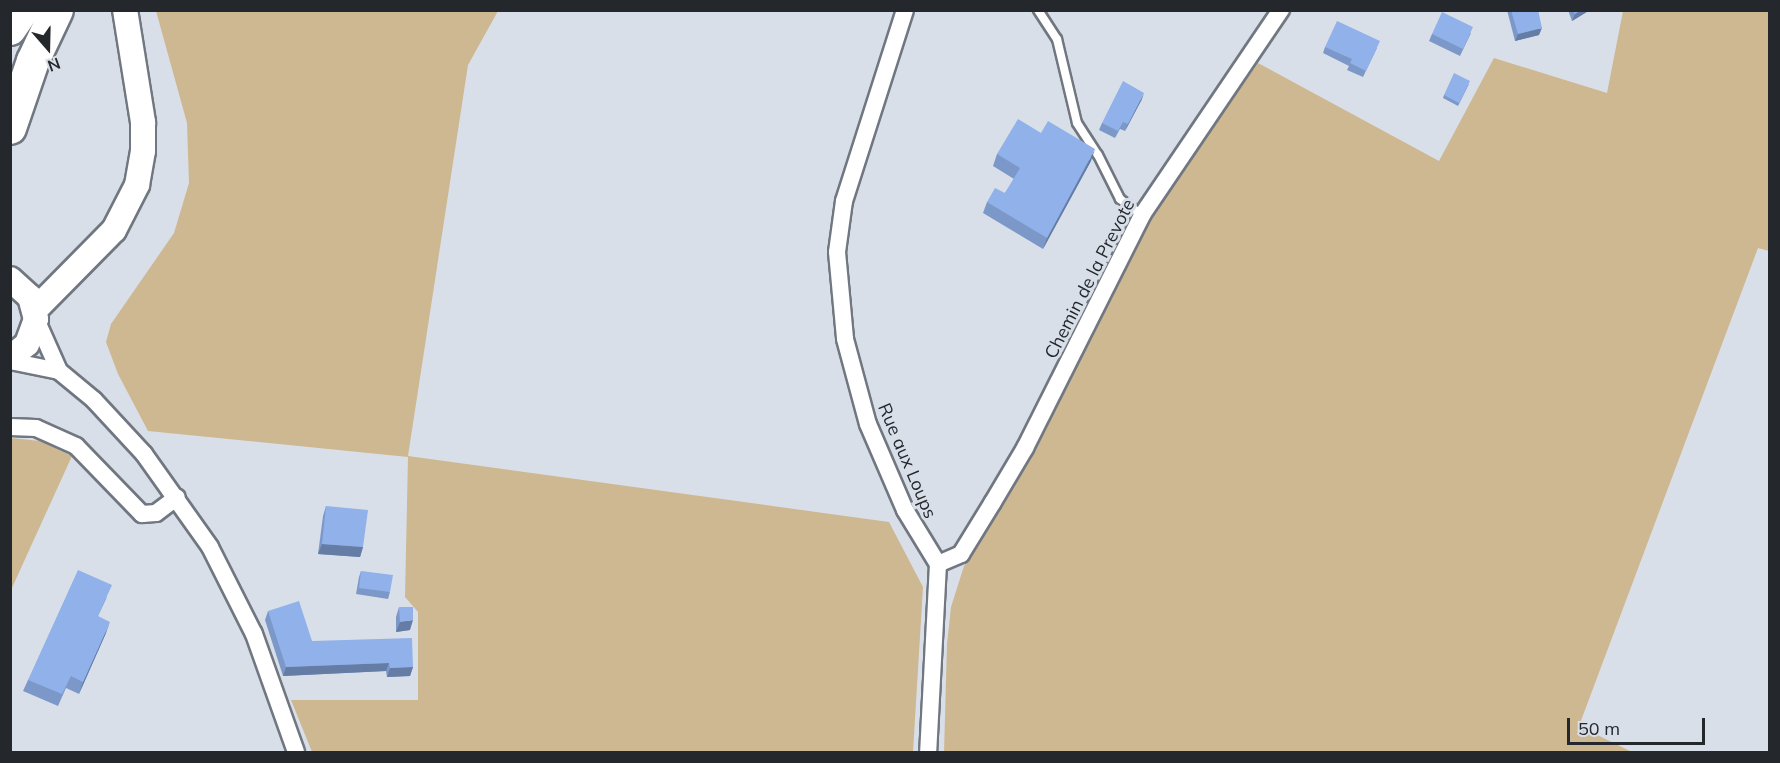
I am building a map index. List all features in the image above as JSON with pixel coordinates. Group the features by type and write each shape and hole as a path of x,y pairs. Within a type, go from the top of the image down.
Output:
{"highway":[{"path":"10,29 23,10"},
{"path":"10,128 33,61 57,10"}],"street":[{"path":"10,360 27,344 35,314 71,273 114,230 137,185 143,151 143,122 125,10"},
{"name":"Rue aux Loups","path":"905,10 843,201 837,252 845,339 868,424 910,520 938,564"},
{"name":"Chemin de la Prevote","path":"938,564 961,554 1020,457 1142,216 1281,10"},
{"path":"71,273 16,282 35,314 59,370 123,430 177,497 241,604 296,753"},
{"path":"10,360 59,370"},
{"path":"10,427 36,428 76,446 142,514 156,513 177,497"},
{"path":"928,753 938,564"}],"lane":[{"path":"1038,10 1057,39 1077,123 1098,155 1120,199 1142,216"}],"shaded area":[{"path":"156,11 498,11 468,65 408,456 889,522 923,587 913,752 312,752 291,700 418,700 418,612 405,597 408,457 148,431 118,374 106,342 111,324 174,233 189,183 187,123"},
{"path":"1623,11 1769,11 1769,251 1758,248 1579,726 1632,752 944,752 947,644 951,607 964,566 1035,450 1160,201 1258,63 1439,161 1494,58 1607,93"},
{"path":"11,438 40,441 72,456 11,590"}],"building":[{"path":"1511,10 1538,10 1542,28 1518,34"},
{"path":"1442,12 1473,27 1463,49 1432,34"},
{"path":"1337,21 1380,41 1366,71 1350,63 1352,59 1325,47"},
{"path":"1454,73 1470,81 1459,103 1444,95"},
{"path":"1123,81 1144,93 1128,124 1123,122 1118,131 1102,123"},
{"path":"1018,119 1041,133 1048,121 1095,149 1047,238 987,202 995,188 1005,193 1020,168 997,154"},
{"path":"326,506 368,510 363,547 322,544"},
{"path":"78,570 112,585 98,616 110,622 83,682 71,676 62,694 28,680"},
{"path":"361,571 393,575 390,592 359,588"},
{"path":"299,601 312,641 412,638 413,667 390,668 389,663 286,667 268,611"},
{"path":"399,607 413,607 413,620 400,622"}]}
